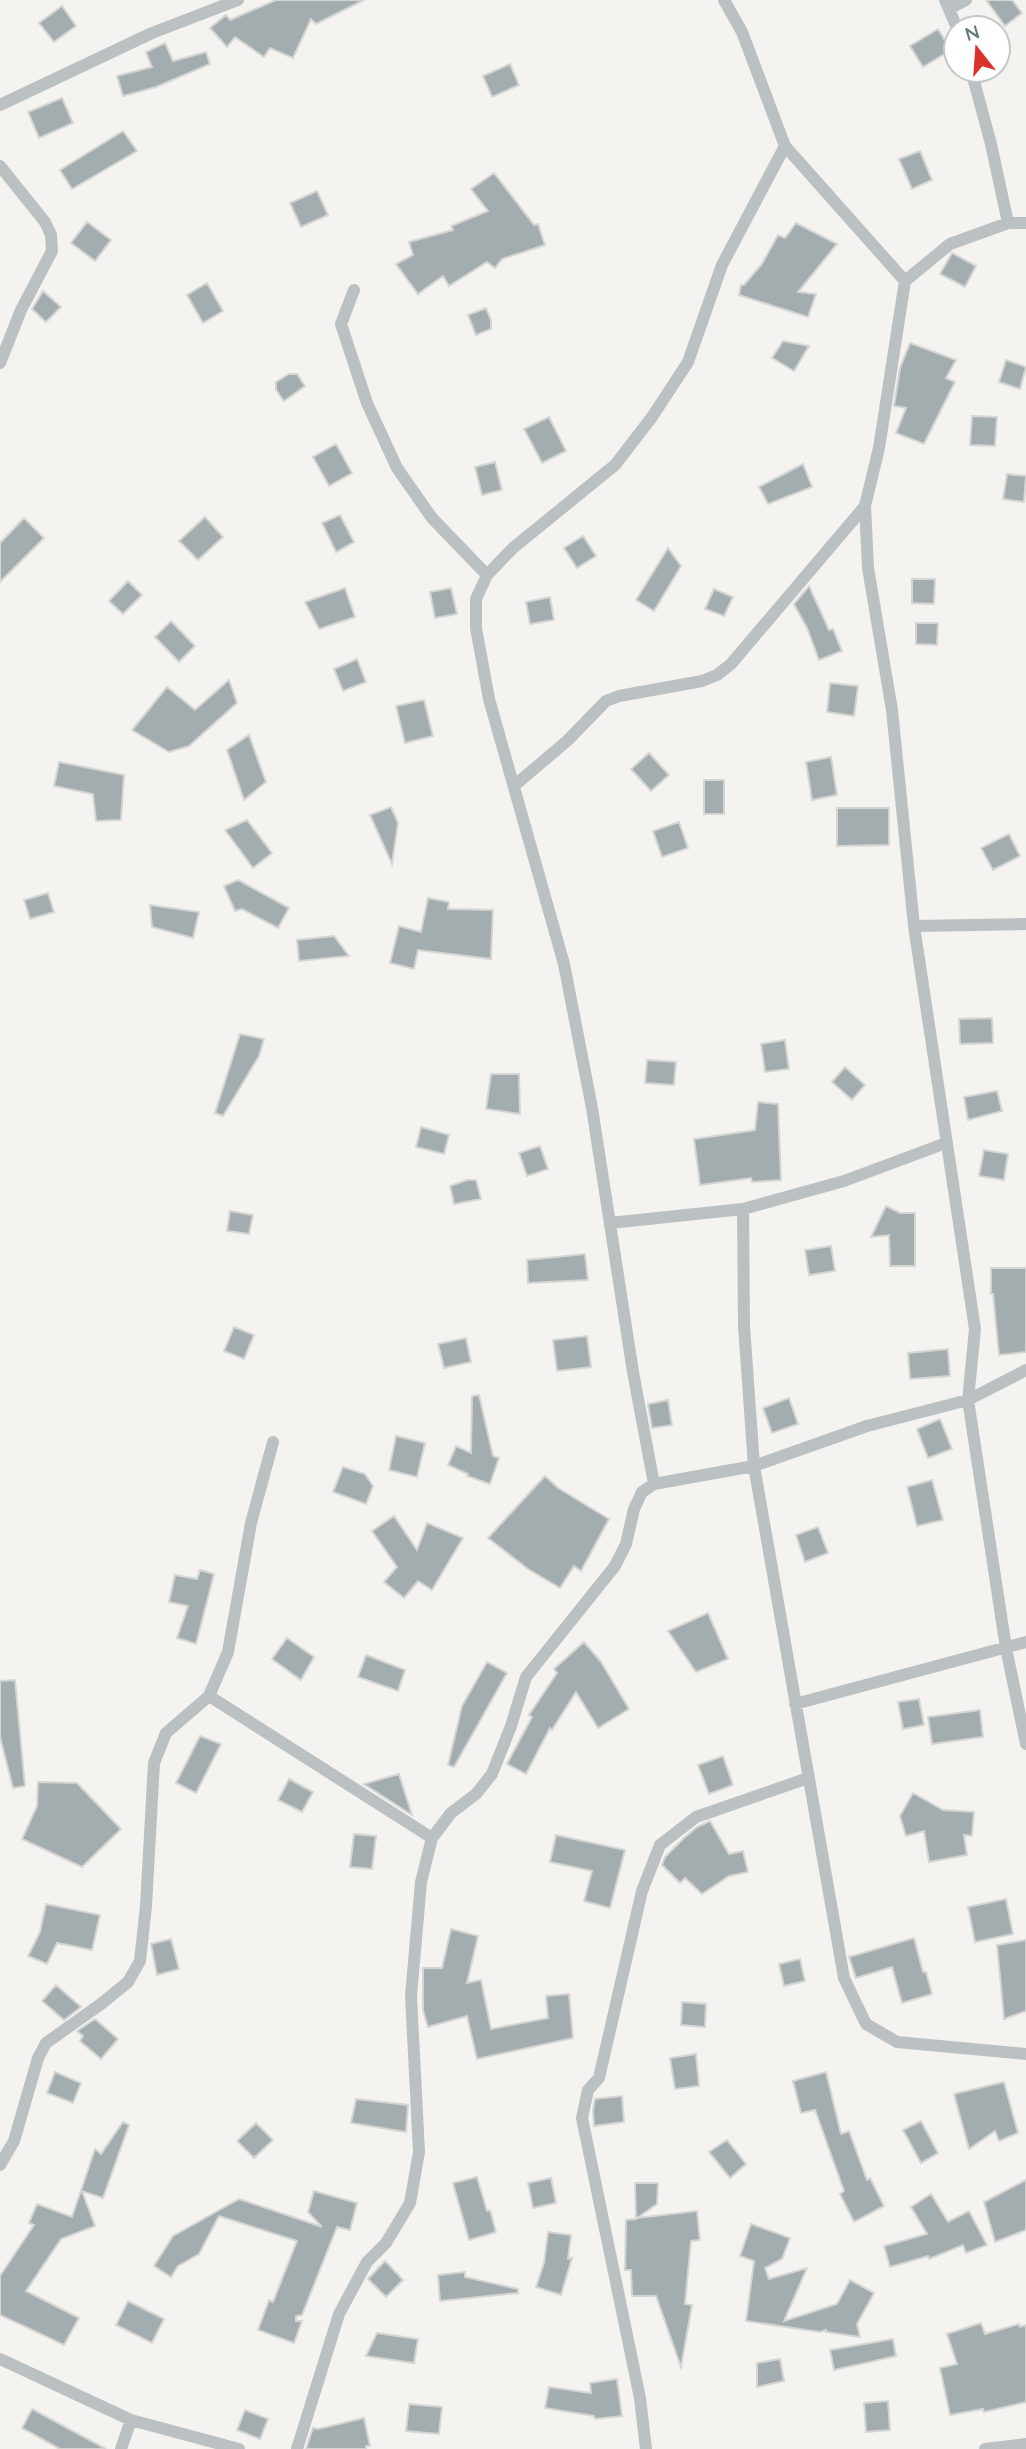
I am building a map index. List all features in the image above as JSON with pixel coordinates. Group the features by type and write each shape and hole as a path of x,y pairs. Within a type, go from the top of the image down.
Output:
{"street":[{"path":"0,104 152,33 238,0"},
{"path":"724,0 742,32 785,146 905,281"},
{"path":"947,4 966,0"},
{"path":"975,84 1009,223"},
{"path":"654,1484 633,1372 592,1108 564,964 489,699 476,628 476,599 487,575 513,548 615,466 652,417 688,362 722,265 785,146"},
{"path":"0,166 45,222 51,235 52,251 22,310 0,363"},
{"path":"1026,223 1009,223 950,244 905,281 879,448 865,506 868,568 891,710 914,926 975,1329 968,1399 1006,1648 1026,1744"},
{"path":"354,290 341,324 367,403 397,468 432,518 487,575"},
{"path":"514,785 567,741 606,701 619,696 702,681 717,675 731,664 865,506"},
{"path":"914,926 1026,924"},
{"path":"610,1223 743,1209 844,1181 946,1143"},
{"path":"743,1209 744,1326 754,1466 844,1978 866,2024 897,2042 1026,2054"},
{"path":"297,2449 339,2314 367,2262 386,2243 410,2203 419,2152 411,1996 421,1882 432,1838 451,1813 476,1794 492,1774 526,1677 615,1566 626,1544 634,1509 642,1492 654,1484 754,1466 867,1426 968,1399 1026,1370"},
{"path":"0,2165 14,2141 38,2058 46,2043 102,2004 128,1982 140,1961 146,1906 154,1763 166,1733 209,1696 228,1652 251,1523 273,1442"},
{"path":"794,1704 1026,1642"},
{"path":"209,1696 432,1838"},
{"path":"646,2449 637,2385 582,2118 588,2090 600,2078 642,1891 660,1845 696,1817 808,1779"},
{"path":"0,2359 131,2420 239,2449"},
{"path":"121,2449 131,2420"},
{"path":"985,2449 1026,2444"}],"building":[{"path":"276,0 364,0 316,24 311,19 293,58 270,48 264,57 235,37 227,47 210,28 226,15 230,20"},
{"path":"986,0 1012,0 1022,13 1012,21 1012,14 996,14"},
{"path":"62,6 76,26 54,42 39,23"},
{"path":"938,29 942,35 942,55 923,67 910,46"},
{"path":"165,43 173,61 206,52 210,64 156,87 123,96 117,76 152,67 146,52"},
{"path":"510,64 519,85 492,97 483,76"},
{"path":"62,98 73,123 39,138 28,112"},
{"path":"123,131 137,151 72,189 60,170"},
{"path":"920,151 932,180 912,189 899,159"},
{"path":"494,173 534,225 538,224 545,245 502,259 495,268 487,262 449,286 443,276 418,294 396,264 413,255 409,242 453,230 451,226 488,211 471,189"},
{"path":"317,191 328,215 301,227 290,203"},
{"path":"87,222 111,240 95,261 71,243"},
{"path":"796,223 837,244 798,292 816,294 808,317 739,295 741,285 744,285 762,264 778,235 785,238"},
{"path":"952,253 976,266 965,287 940,274"},
{"path":"207,283 223,311 203,323 187,295"},
{"path":"43,291 61,307 46,322 32,309"},
{"path":"486,308 491,329 476,335 468,315"},
{"path":"783,341 809,346 794,371 772,358"},
{"path":"910,343 956,360 946,378 955,382 924,444 896,433 906,408 894,406 900,368"},
{"path":"1006,360 1026,367 1020,389 999,382"},
{"path":"289,374 297,374 305,386 284,401 276,390 276,382"},
{"path":"972,416 997,417 995,446 970,445"},
{"path":"549,417 566,451 542,463 524,429"},
{"path":"336,444 352,473 329,486 313,457"},
{"path":"495,462 502,490 482,495 475,467"},
{"path":"803,464 812,487 768,504 759,487"},
{"path":"1007,474 1026,476 1024,502 1003,499"},
{"path":"340,515 354,542 336,552 322,523"},
{"path":"205,517 223,537 198,560 179,541"},
{"path":"24,518 44,538 0,582 0,543"},
{"path":"583,536 596,556 577,568 564,548"},
{"path":"668,548 681,566 654,611 636,600"},
{"path":"912,579 935,579 934,604 912,603"},
{"path":"128,581 142,595 123,614 109,601"},
{"path":"809,586 842,651 819,660 794,604"},
{"path":"345,588 355,617 319,629 305,602"},
{"path":"451,588 457,614 435,618 430,592"},
{"path":"714,589 733,597 724,616 705,609"},
{"path":"550,597 554,620 530,624 526,602"},
{"path":"171,621 195,646 179,662 155,637"},
{"path":"916,623 938,623 937,645 916,644"},
{"path":"357,659 366,682 343,691 334,669"},
{"path":"229,680 237,703 189,746 169,752 132,730 167,687 195,710"},
{"path":"830,683 858,686 854,716 827,712"},
{"path":"424,700 433,736 405,743 396,706"},
{"path":"249,735 266,782 244,800 227,750"},
{"path":"649,753 669,775 651,791 631,769"},
{"path":"831,757 837,795 812,800 806,762"},
{"path":"59,762 124,775 121,820 96,821 93,794 54,786"},
{"path":"704,780 724,780 724,814 704,814"},
{"path":"391,807 398,823 392,864 370,815"},
{"path":"837,808 889,808 889,845 837,846"},
{"path":"247,820 272,853 253,868 225,830"},
{"path":"679,822 688,848 662,857 653,831"},
{"path":"1009,834 1020,856 993,870 981,848"},
{"path":"238,880 289,908 278,928 242,909 235,911 224,886"},
{"path":"48,893 54,912 30,919 24,900"},
{"path":"428,898 449,902 448,909 493,910 491,959 418,950 414,969 390,963 399,926 421,932"},
{"path":"150,905 199,912 193,938 152,927"},
{"path":"334,936 349,956 299,961 297,940"},
{"path":"992,1018 993,1043 960,1044 959,1019"},
{"path":"240,1034 264,1039 259,1056 223,1116 215,1113"},
{"path":"785,1040 789,1069 765,1072 761,1044"},
{"path":"647,1060 676,1062 674,1085 645,1083"},
{"path":"845,1067 865,1085 852,1100 832,1082"},
{"path":"491,1074 519,1074 520,1114 486,1109"},
{"path":"997,1091 1002,1111 968,1120 964,1097"},
{"path":"758,1102 778,1104 781,1180 752,1182 751,1178 700,1185 694,1139 755,1130"},
{"path":"421,1127 449,1135 444,1154 416,1147"},
{"path":"540,1146 548,1169 527,1176 519,1153"},
{"path":"984,1150 1008,1154 1004,1180 979,1176"},
{"path":"476,1180 481,1199 454,1204 450,1186"},
{"path":"886,1206 900,1213 915,1213 915,1266 890,1266 889,1235 871,1237"},
{"path":"230,1211 253,1215 249,1234 227,1231"},
{"path":"831,1246 835,1271 809,1275 805,1250"},
{"path":"585,1254 588,1280 528,1283 527,1260"},
{"path":"991,1268 1026,1268 1026,1352 999,1355 991,1294"},
{"path":"234,1327 254,1335 244,1359 224,1351"},
{"path":"587,1336 591,1367 557,1371 553,1340"},
{"path":"466,1338 471,1362 444,1368 438,1344"},
{"path":"948,1349 950,1376 910,1379 908,1353"},
{"path":"479,1395 493,1456 499,1458 490,1484 467,1476 468,1474 448,1465 456,1446 471,1453 472,1396"},
{"path":"789,1398 798,1424 772,1433 763,1408"},
{"path":"668,1400 672,1425 652,1428 648,1404"},
{"path":"940,1419 952,1449 928,1458 917,1429"},
{"path":"396,1436 425,1443 417,1477 389,1470"},
{"path":"343,1467 365,1474 373,1486 366,1504 333,1492"},
{"path":"545,1476 558,1488 609,1519 581,1571 574,1566 560,1588 528,1569 488,1538"},
{"path":"932,1480 943,1520 917,1526 907,1487"},
{"path":"394,1516 417,1550 427,1523 463,1538 432,1590 418,1581 404,1598 384,1582 397,1567 372,1531"},
{"path":"818,1527 828,1553 805,1562 796,1535"},
{"path":"200,1570 214,1574 196,1644 177,1638 188,1606 169,1602 175,1575 197,1579"},
{"path":"708,1613 728,1659 696,1672 668,1631"},
{"path":"287,1638 314,1657 301,1680 272,1659"},
{"path":"584,1642 601,1662 629,1709 598,1728 576,1692 552,1730 550,1728 526,1774 507,1764 532,1717 529,1715 557,1673 554,1669"},
{"path":"366,1655 405,1670 398,1691 358,1677"},
{"path":"487,1662 507,1673 454,1767 448,1765 462,1706"},
{"path":"15,1680 25,1786 13,1788 0,1737 0,1681"},
{"path":"919,1699 924,1725 903,1729 898,1702"},
{"path":"980,1710 983,1737 932,1744 928,1717"},
{"path":"200,1736 221,1744 196,1793 176,1783"},
{"path":"723,1756 733,1785 709,1794 698,1765"},
{"path":"399,1774 412,1815 364,1784"},
{"path":"289,1779 313,1792 302,1812 278,1800"},
{"path":"38,1782 77,1783 121,1829 82,1867 22,1839 37,1806"},
{"path":"913,1793 943,1810 974,1812 972,1836 964,1835 967,1855 929,1862 924,1831 906,1836 900,1816"},
{"path":"710,1821 729,1854 743,1851 748,1872 729,1876 702,1894 685,1878 680,1883 662,1865 665,1857 684,1838"},
{"path":"354,1834 376,1836 372,1869 350,1867"},
{"path":"556,1835 625,1850 610,1908 584,1901 592,1871 550,1862"},
{"path":"1006,1899 1013,1934 975,1942 968,1907"},
{"path":"46,1904 100,1915 92,1950 57,1943 47,1964 28,1956 40,1932"},
{"path":"451,1929 478,1936 467,1983 481,1980 491,2029 548,2018 546,1996 569,1994 573,2038 477,2059 467,2016 428,2027 423,2010 423,1968 442,1968"},
{"path":"914,1938 932,1994 902,2003 892,1967 856,1978 849,1957"},
{"path":"171,1939 179,1969 157,1975 151,1944"},
{"path":"1026,1940 1026,2011 1004,2019 997,1945"},
{"path":"800,1959 805,1981 784,1986 779,1964"},
{"path":"56,1985 81,2007 64,2020 42,2001"},
{"path":"682,2002 706,2004 705,2027 681,2025"},
{"path":"95,2019 118,2039 101,2059 80,2041 83,2036 77,2031"},
{"path":"696,2054 699,2086 675,2089 670,2058"},
{"path":"55,2072 81,2083 73,2103 47,2093"},
{"path":"826,2072 841,2134 849,2131 867,2180 870,2178 884,2206 854,2222 840,2194 844,2191 815,2110 801,2113 793,2081"},
{"path":"1004,2082 1018,2133 999,2141 995,2131 969,2149 954,2094"},
{"path":"622,2096 624,2122 594,2126 595,2099"},
{"path":"356,2099 408,2105 406,2132 351,2123"},
{"path":"921,2121 938,2153 921,2163 903,2130"},
{"path":"123,2122 129,2125 103,2198 82,2191 95,2226 61,2239 26,2291 79,2318 64,2345 0,2315 0,2276 34,2225 29,2223 37,2204 72,2217 95,2149 101,2154"},
{"path":"256,2123 273,2140 254,2158 237,2141"},
{"path":"727,2140 746,2164 730,2178 709,2152"},
{"path":"477,2177 496,2232 469,2240 453,2183"},
{"path":"551,2178 556,2203 533,2208 528,2183"},
{"path":"1026,2180 1026,2230 995,2242 984,2202"},
{"path":"635,2183 658,2183 657,2204 637,2218 697,2211 700,2240 691,2241 685,2304 692,2305 681,2367 656,2296 632,2296 631,2270 625,2270 626,2220 636,2219"},
{"path":"314,2191 357,2203 350,2230 337,2227 302,2315 296,2316 296,2321 302,2321 294,2343 258,2330 269,2300 273,2302 297,2241 219,2216 199,2254 178,2266 171,2277 154,2266 173,2236 239,2199 322,2227 308,2212"},
{"path":"931,2194 948,2222 969,2211 987,2245 966,2253 963,2245 929,2259 928,2256 890,2267 884,2246 927,2234 911,2207"},
{"path":"751,2224 790,2238 782,2259 765,2268 769,2279 807,2268 784,2321 837,2304 850,2280 874,2293 857,2324 860,2337 826,2330 820,2332 746,2321 754,2261 740,2256"},
{"path":"548,2232 571,2235 568,2259 572,2258 561,2295 536,2287 544,2263"},
{"path":"385,2261 403,2280 386,2297 368,2279"},
{"path":"465,2272 465,2277 518,2289 518,2293 440,2301 438,2275"},
{"path":"128,2301 164,2319 152,2343 116,2325"},
{"path":"981,2323 985,2334 1019,2324 1020,2327 1026,2325 1026,2402 984,2412 983,2409 950,2415 940,2368 957,2364 947,2334"},
{"path":"377,2333 418,2339 414,2363 366,2356"},
{"path":"893,2339 896,2356 834,2370 830,2350"},
{"path":"780,2359 784,2381 757,2387 757,2363"},
{"path":"617,2379 622,2416 595,2419 594,2416 545,2408 549,2387 591,2393 590,2383"},
{"path":"888,2401 890,2430 866,2432 864,2403"},
{"path":"409,2404 442,2407 439,2434 406,2431"},
{"path":"32,2409 106,2449 60,2449 22,2428"},
{"path":"245,2410 268,2419 260,2439 237,2430"},
{"path":"364,2418 370,2446 366,2446 366,2449 306,2449 313,2428"}]}
